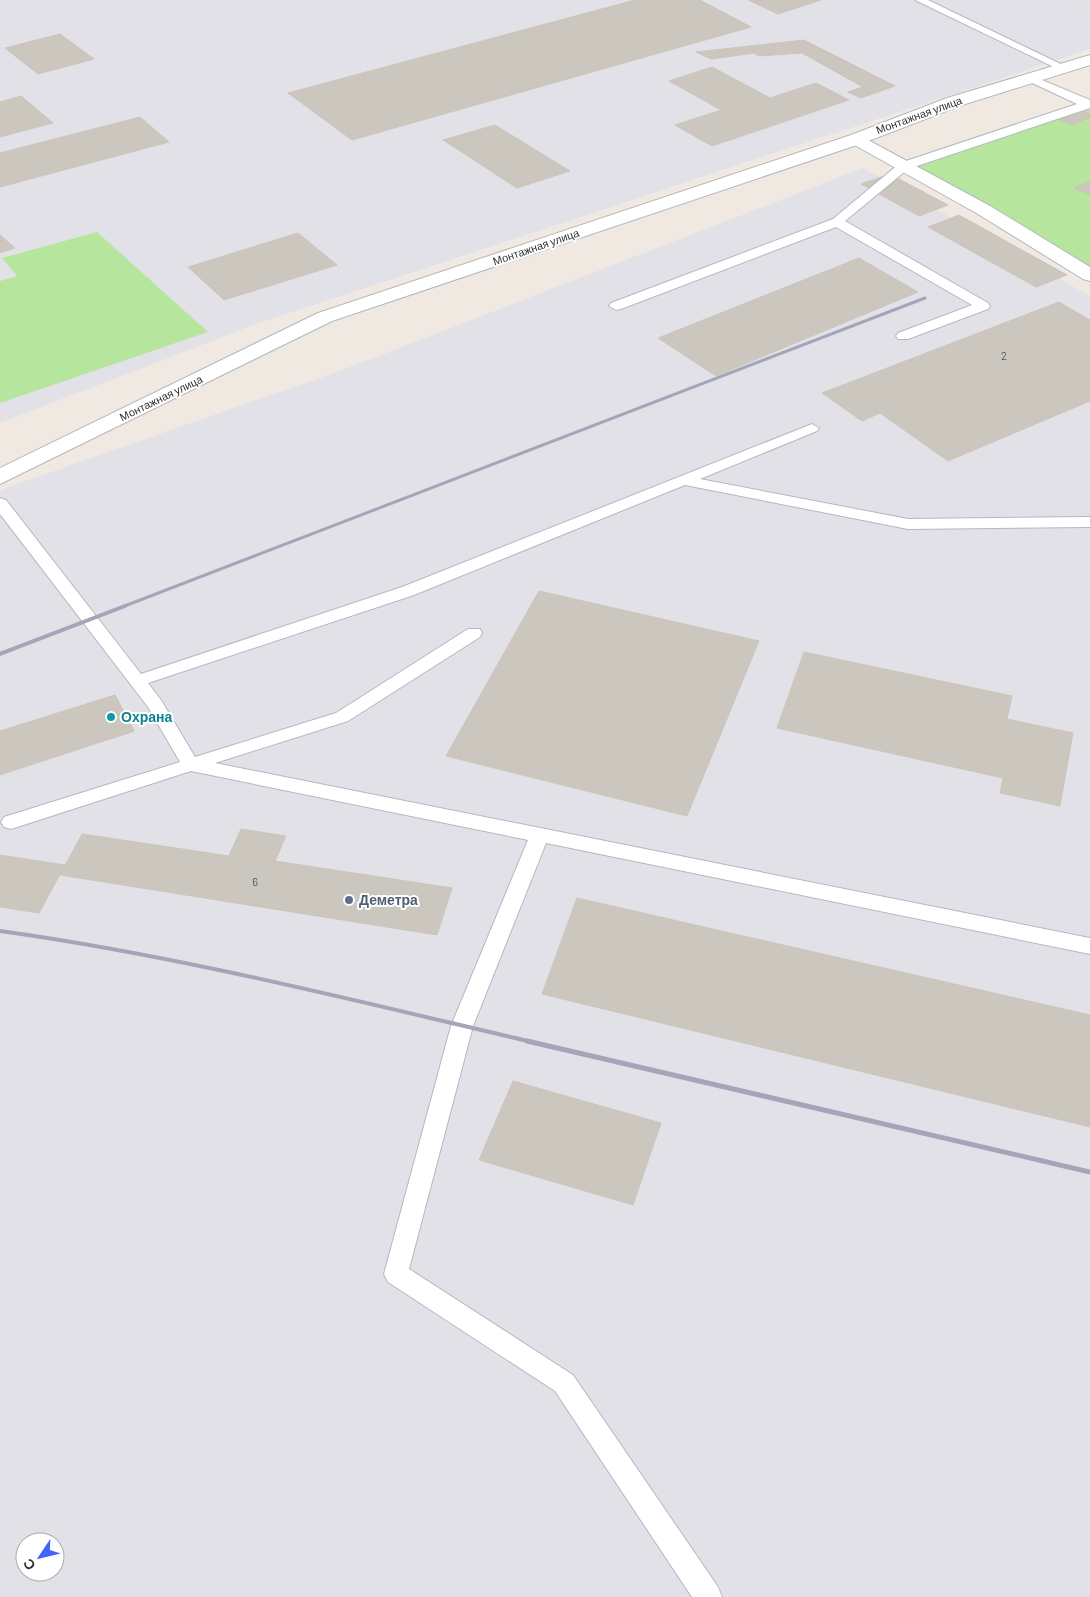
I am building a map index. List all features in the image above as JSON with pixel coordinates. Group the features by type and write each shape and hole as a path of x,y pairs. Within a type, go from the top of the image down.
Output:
{"street":[{"name":"Монтажная улица","path":"0,477 325,317 857,138 953,102 1090,60"},
{"path":"857,138 984,210 1090,275"}],"lane":[{"path":"920,0 1064,68"},
{"path":"1030,78 1089,104"},
{"path":"616,306 837,222 904,166 1089,104"},
{"path":"837,222 983,306 903,336"},
{"path":"137,681 408,591 812,428"},
{"path":"684,480 908,524 1090,522"},
{"path":"0,503 156,704 191,765 1090,946"},
{"path":"11,822 342,717 474,633"},
{"path":"540,835 462,1026 396,1274 564,1383 708,1597"}],"shaded area":[{"path":"0,0 1086,0 1090,2 1090,49 256,324 0,423"},
{"path":"863,168 1090,296 1090,1597 0,1597 0,490 337,372"}],"green space":[{"path":"1090,101 1090,281 904,166"},
{"path":"97,232 208,332 0,403 0,281 17,276 2,258"}],"building":[{"path":"635,0 700,0 751,27 352,140 288,93"},
{"path":"748,0 821,0 778,14"},
{"path":"60,34 94,59 38,74 5,48"},
{"path":"804,40 895,86 861,98 848,92 863,87 802,53 759,56 754,53 711,59 696,52"},
{"path":"712,67 770,98 816,83 849,100 712,146 675,125 721,110 669,81"},
{"path":"21,96 53,123 0,137 0,102"},
{"path":"1080,110 1090,114 1090,117 1073,125 1060,120"},
{"path":"140,117 169,142 0,187 0,153"},
{"path":"495,125 570,171 517,188 443,140"},
{"path":"890,174 948,205 919,216 861,184"},
{"path":"1088,182 1090,183 1090,195 1074,188"},
{"path":"959,215 1067,275 1036,287 928,227"},
{"path":"298,233 337,265 224,300 188,267"},
{"path":"0,235 15,248 0,253"},
{"path":"859,258 918,292 716,376 658,338"},
{"path":"1059,302 1090,320 1090,401 948,461 880,413 862,421 822,393"},
{"path":"539,591 759,641 687,816 446,756"},
{"path":"804,652 1012,696 1007,719 1073,733 1060,806 1000,793 1003,778 777,728"},
{"path":"115,695 134,731 0,775 0,731"},
{"name":"Охрана","path":"115,695 134,731 107,740 87,704"},
{"path":"241,829 286,836 275,861 452,888 437,935 60,875 82,834 229,856"},
{"path":"0,855 65,865 39,913 0,907"},
{"path":"577,898 1090,1015 1090,1127 542,994"},
{"path":"513,1081 661,1123 633,1205 479,1160"}],"railway":[{"path":"122,607 925,298"},
{"path":"0,654 125,606"},
{"path":"0,931 67,941 201,966 532,1042"},
{"path":"527,1041 1090,1172"}],"place":[{"name":"Охрана","path":"111,717"},
{"name":"Деметра","path":"349,900"}]}
